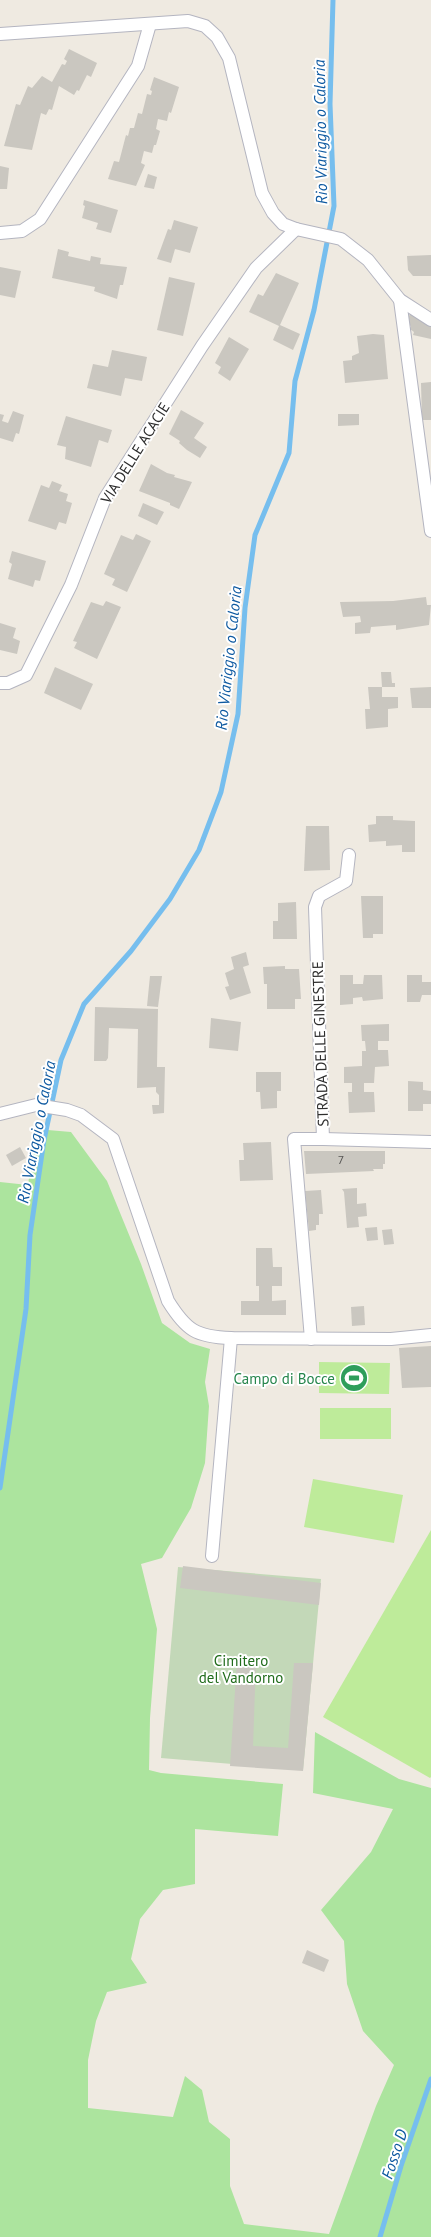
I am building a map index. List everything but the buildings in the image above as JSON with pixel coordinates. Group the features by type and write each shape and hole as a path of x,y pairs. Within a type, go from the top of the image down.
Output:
{"street":[{"path":"0,34 188,21 205,26 217,36 229,58 262,193 273,213 283,224 296,229 341,239 368,260 400,300 431,320"},
{"path":"0,233 22,231 40,220 138,66 150,24"},
{"name":"VIA DELLE ACACIE","path":"0,683 8,683 26,675 70,585 105,498 202,346 256,268 296,229"},
{"path":"400,300 431,531"},
{"name":"STRADA DELLE GINESTRE","path":"311,1339 294,1139 323,1140 316,907 319,896 346,881 349,855"},
{"path":"0,1114 36,1105 67,1110 81,1115 113,1139 168,1301 181,1322 196,1333 212,1338 311,1339 390,1339 431,1335"},
{"path":"323,1140 431,1142"},
{"path":"212,1556 231,1338"}],"green space":[{"path":"36,1129 71,1132 107,1181 141,1264 162,1323 190,1343 210,1349 205,1382 209,1406 205,1463 191,1508 162,1558 141,1564 157,1629 150,1718 149,1770 161,1773 283,1784 278,1836 195,1829 195,1884 163,1890 140,1919 131,1959 147,1983 107,1992 96,2021 88,2060 88,2108 173,2117 185,2076 202,2090 209,2122 230,2139 230,2186 244,2224 329,2234 376,2106 394,2065 363,2031 347,1984 344,1941 321,1910 371,1852 393,1809 313,1793 315,1732 399,1779 431,1788 431,2237 0,2237 0,1182 28,1185"},
{"name":"Campo di Bocce","path":"319,1362 390,1363 389,1394 319,1393"},
{"name":"Campo di Bocce","path":"320,1408 391,1408 391,1439 320,1439"},
{"path":"313,1479 403,1495 394,1543 304,1527"},
{"path":"431,1530 431,1777 430,1778 323,1717"},
{"name":"Cimitero del Vandorno","path":"178,1567 321,1579 303,1770 161,1758"}],"waterway":[{"name":"Rio Viariggio o Caloria","path":"0,1488 26,1309 30,1235 44,1140 61,1060 84,1004 131,951 170,899 199,850 221,792 238,714 245,608 255,535 289,453 295,381 314,310 334,206 330,104 333,0"},
{"name":"Fosso D","path":"380,2237 401,2166 431,2079"}],"place":[{"name":"Campo di Bocce","path":"354,1378"}]}
